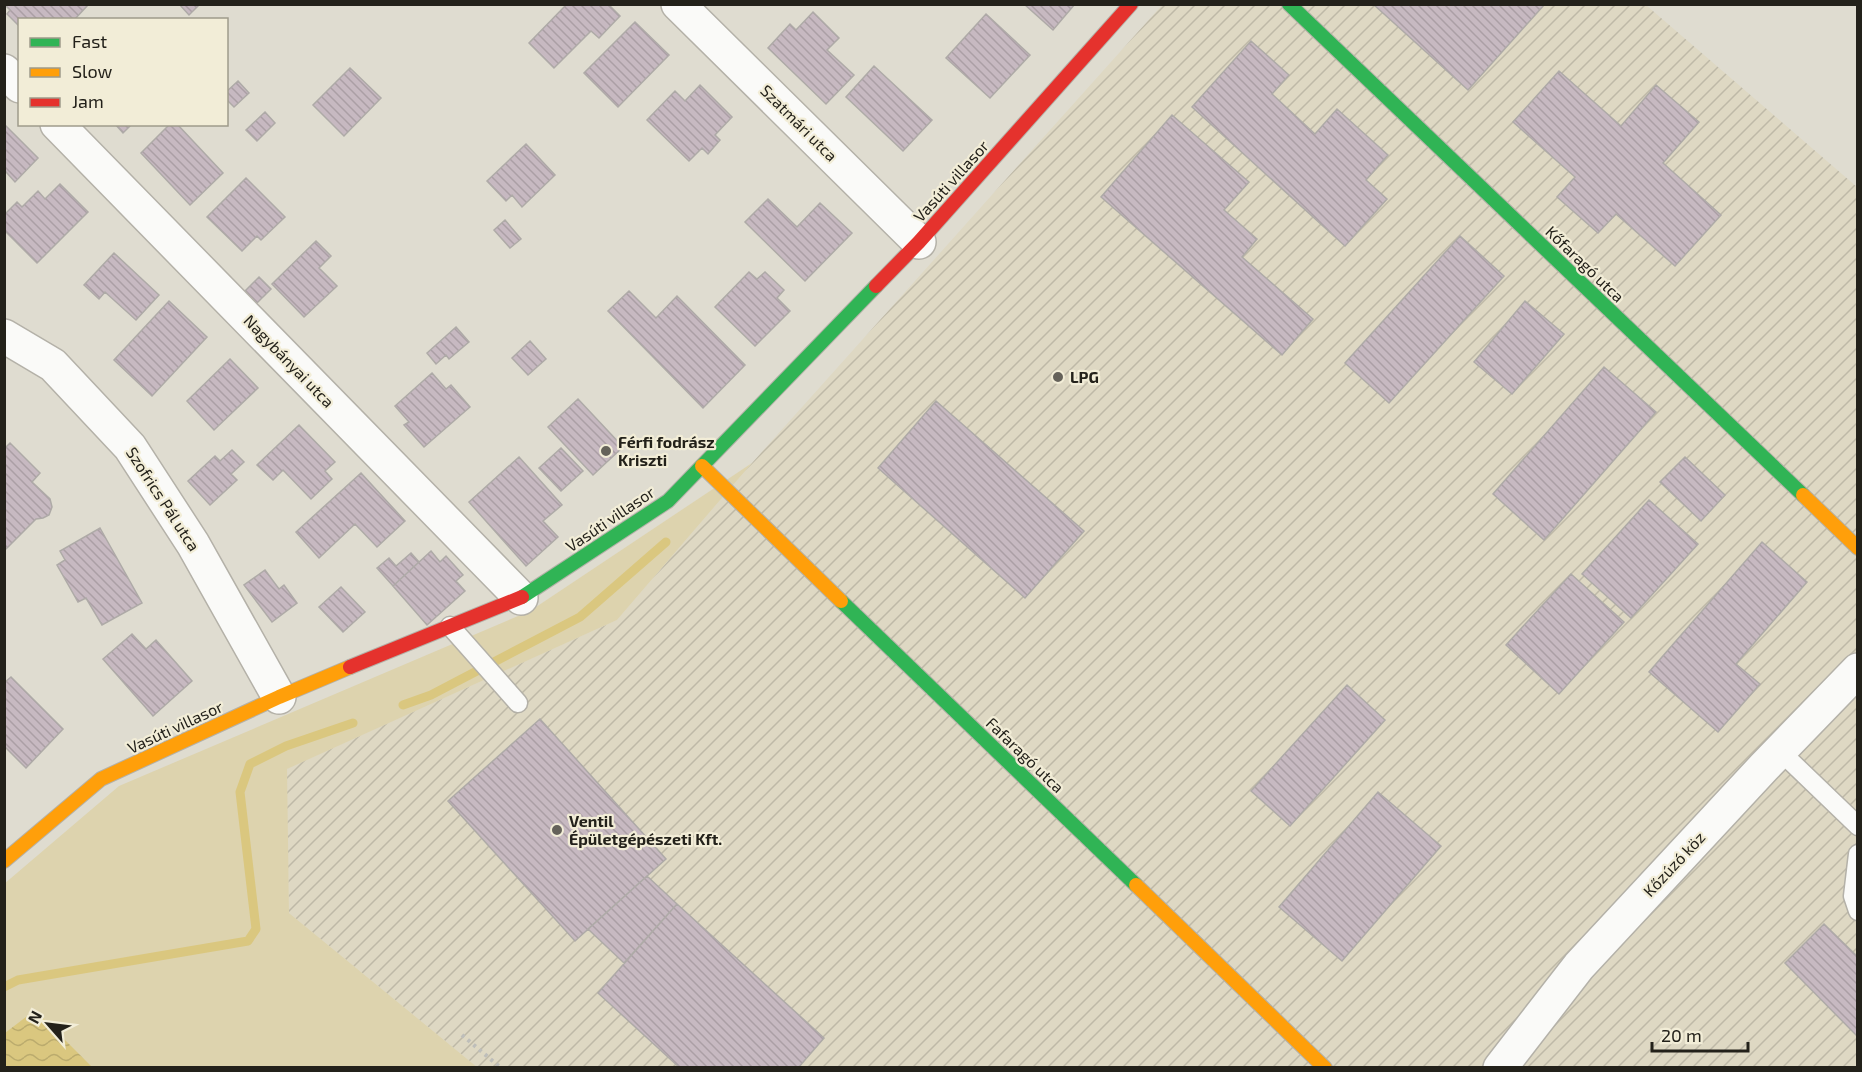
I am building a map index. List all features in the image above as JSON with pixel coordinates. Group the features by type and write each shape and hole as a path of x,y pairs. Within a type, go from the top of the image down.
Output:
{"street":[{"name":"Szatmári utca","path":"678,4 919,242"},
{"name":"Vasúti villasor","path":"4,861 101,779 279,697 521,598 668,501 919,242 1131,4"},
{"name":"Kőfaragó utca","path":"1289,4 1857,548"},
{"path":"4,71 18,84"},
{"name":"Nagybányai utca","path":"59,126 521,598"},
{"name":"Szofrics Pál utca","path":"4,336 53,365 130,447 193,544 279,697"},
{"name":"Fafaragó utca","path":"702,466 1324,1068"},
{"name":"Kőzúzó köz","path":"1500,1068 1580,966 1857,670"}],"lane":[{"path":"450,626 518,703"},
{"path":"1780,751 1857,826"},
{"path":"1857,854 1853,896 1857,911"}],"path":[{"path":"462,1035 501,1068"}],"shaded area":[{"path":"1162,5 1646,5 1857,187 1857,1067 477,1067 289,913 286,769 617,620 752,463"},
{"path":"752,463 617,620 287,769 289,913 477,1067 5,1067 4,884 119,786 530,611"}],"water":[{"path":"35,1010 92,1067 5,1067 5,1033"}],"building":[{"path":"86,4 87,6 76,18 18,18 18,25 7,14 10,10 5,5"},
{"path":"179,4 200,4 189,15"},
{"path":"567,4 608,4 620,16 599,38 591,31 554,68 529,43"},
{"path":"1024,4 1075,4 1053,30"},
{"path":"1373,4 1545,4 1468,90"},
{"path":"813,12 839,38 827,50 854,75 826,104 768,48 790,24 796,30"},
{"path":"986,14 1030,55 990,98 946,58"},
{"path":"635,22 669,55 618,107 584,73"},
{"path":"1251,41 1289,75 1272,94 1315,134 1337,109 1388,155 1366,180 1387,199 1345,246 1192,107"},
{"path":"874,66 932,120 903,151 846,97"},
{"path":"350,68 381,98 344,136 313,105"},
{"path":"1559,71 1621,126 1656,85 1699,122 1663,163 1721,215 1675,266 1616,214 1598,233 1557,197 1575,177 1513,122"},
{"path":"238,81 249,93 234,107 228,101 228,90"},
{"path":"700,85 732,117 715,135 720,140 708,154 702,148 689,161 647,120 675,91 685,101"},
{"path":"265,112 275,123 257,141 246,130"},
{"path":"1172,115 1249,182 1224,210 1257,239 1242,257 1313,319 1282,355 1101,197"},
{"path":"4,124 38,158 15,182 6,172 4,173"},
{"path":"117,126 130,126 123,133"},
{"path":"168,126 179,126 223,173 190,205 141,153"},
{"path":"526,144 555,175 522,207 512,195 506,201 487,181"},
{"path":"246,178 285,217 261,240 257,236 242,251 207,217"},
{"path":"60,184 88,212 37,263 4,230 4,215 17,202 22,207 38,191 45,199"},
{"path":"768,199 797,227 820,203 852,233 805,281 745,222"},
{"path":"505,220 521,239 510,248 494,230"},
{"path":"1460,236 1504,276 1389,403 1345,363"},
{"path":"316,241 331,256 319,268 337,286 304,317 272,284"},
{"path":"114,253 159,295 136,320 105,292 99,299 84,285"},
{"path":"749,272 757,279 765,272 784,290 777,298 790,311 755,346 715,307"},
{"path":"259,277 271,289 256,304 245,291"},
{"path":"629,291 656,318 677,296 745,365 703,408 608,311"},
{"path":"169,301 207,337 152,396 114,360"},
{"path":"1525,301 1564,334 1512,394 1474,362"},
{"path":"456,327 469,342 449,359 446,355 436,364 427,353"},
{"path":"530,341 546,359 528,375 512,358"},
{"path":"230,359 258,388 214,430 187,401"},
{"path":"1604,367 1656,412 1544,540 1493,494"},
{"path":"432,373 446,389 451,385 470,407 424,447 404,425 409,422 395,406"},
{"path":"578,399 623,447 593,475 548,427"},
{"path":"936,401 1084,531 1025,598 878,468"},
{"path":"299,425 335,462 325,471 332,479 311,499 283,470 273,480 257,465"},
{"path":"10,443 40,473 32,482 50,499 52,507 49,515 36,519 4,551 4,449"},
{"path":"561,448 583,471 561,491 539,468"},
{"path":"232,450 244,462 231,474 237,480 210,505 188,481 215,456 220,461"},
{"path":"519,457 562,505 543,521 558,537 526,566 469,502"},
{"path":"1685,457 1725,495 1701,521 1660,482"},
{"path":"361,473 405,521 377,547 355,524 319,558 296,532"},
{"path":"1649,500 1698,544 1631,618 1582,574"},
{"path":"100,528 142,603 102,625 86,598 78,602 57,565 65,560 60,551"},
{"path":"1762,542 1807,582 1736,664 1760,684 1718,732 1649,672"},
{"path":"431,551 440,562 446,556 463,575 456,581 465,591 427,625 393,586"},
{"path":"411,553 419,562 393,586 377,568 389,558 396,566"},
{"path":"265,570 279,589 284,585 297,603 272,622 244,585"},
{"path":"1571,574 1624,622 1559,694 1506,645"},
{"path":"341,587 365,612 343,632 319,607"},
{"path":"132,634 146,649 156,640 192,681 153,716 103,659"},
{"path":"11,677 63,729 26,768 4,746 4,683"},
{"path":"1347,685 1385,720 1290,826 1251,791"},
{"name":"Ventil Épületgépészeti Kft.","path":"540,719 666,859 575,941 448,801"},
{"path":"1378,792 1441,846 1342,961 1279,907"},
{"path":"647,876 677,904 624,963 588,929"},
{"path":"677,904 824,1038 798,1068 680,1068 598,993"},
{"path":"1824,924 1858,957 1858,1037 1785,963"}],"waterway":[{"path":"403,705 431,695 580,617 666,542"},
{"path":"4,987 18,980 248,941 256,929 240,792 250,764 286,746 353,723"}],"traffic: fast":[{"path":"1289,4 1803,495"},
{"path":"522,597 668,501 876,286"},
{"path":"841,601 1136,885"}],"traffic: slow":[{"path":"702,466 841,601"},
{"path":"1803,495 1858,548"},
{"path":"4,861 101,779 350,667"},
{"path":"1136,885 1325,1068"}],"traffic: jam":[{"path":"876,286 919,242 1131,4"},
{"path":"350,667 522,597"}],"place":[{"name":"LPG","path":"1058,377"},
{"name":"Férfi fodrász Kriszti","path":"606,451"},
{"name":"Ventil Épületgépészeti Kft.","path":"557,830"}]}
